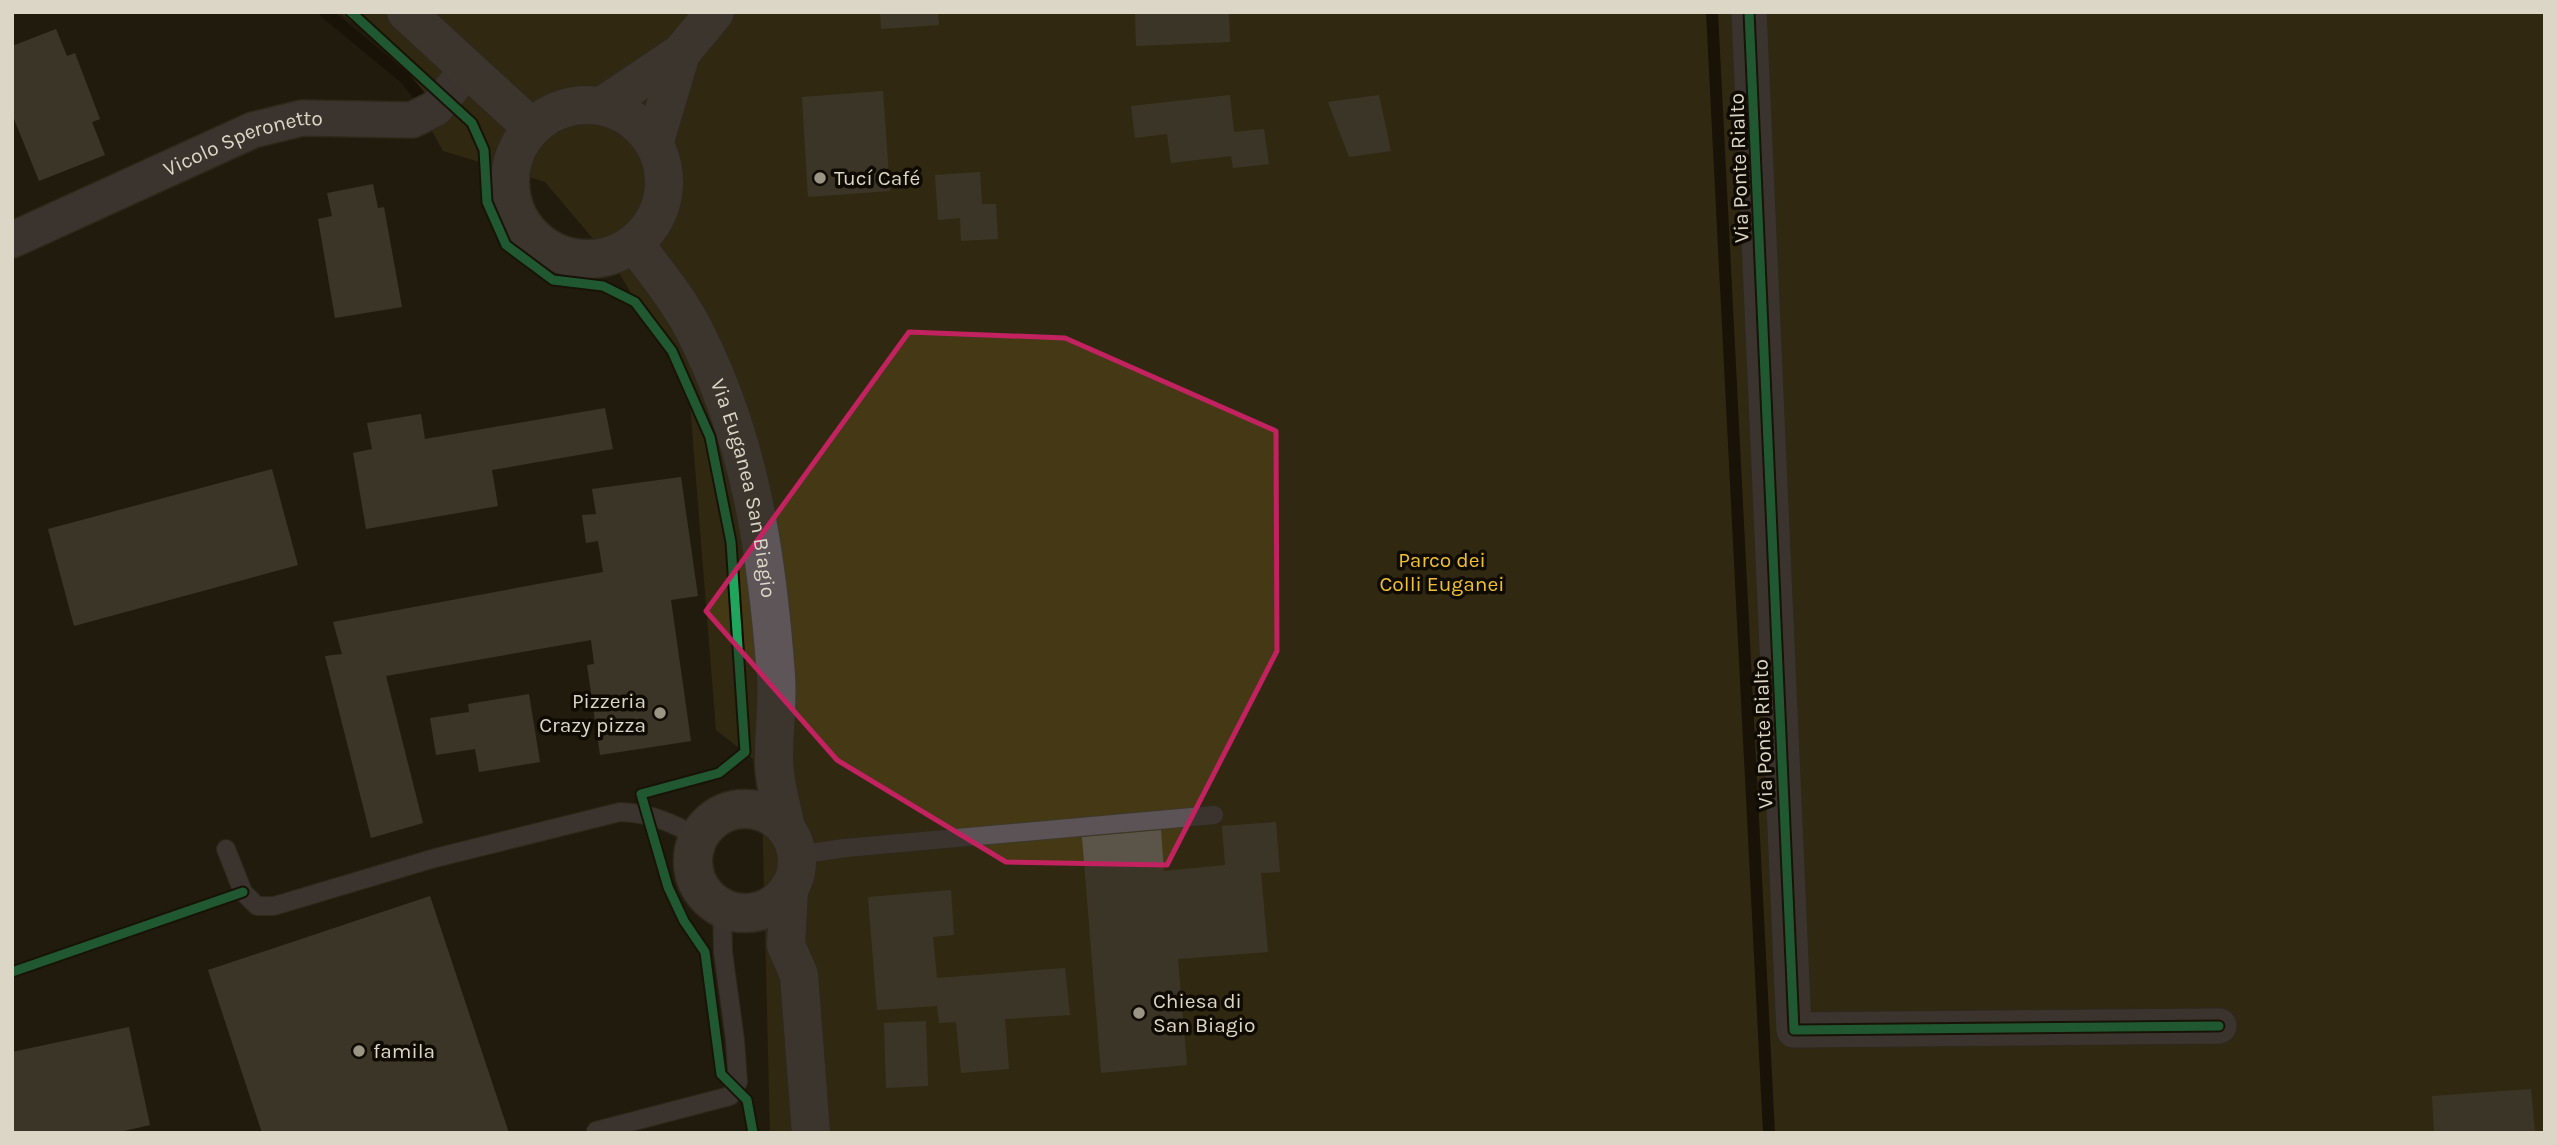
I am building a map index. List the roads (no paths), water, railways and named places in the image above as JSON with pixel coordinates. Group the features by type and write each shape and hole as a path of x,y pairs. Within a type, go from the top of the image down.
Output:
{"main road":[{"path":"406,12 530,126"},
{"path":"602,106 681,53 715,12"},
{"path":"654,144 681,53"},
{"path":"580,105 602,106 623,113 640,126 654,144 662,164 664,186 660,208 650,227 634,243 604,256 572,258 551,251 534,238 520,220 512,200 510,178 514,156 530,126 558,110 580,105"},
{"name":"Via Euganea San Biagio","path":"634,243 691,323 710,365 751,480 764,548 778,697 774,758 791,858 786,945 799,975 811,1133"},
{"name":"Via Euganea San Biagio","path":"741,809 774,758"},
{"path":"741,809 758,810 774,817 791,858 777,901 762,910 734,910 709,898 694,870 693,853 698,837 716,817 741,809"},
{"name":"Via Euganea San Biagio","path":"734,910 786,945"}],"street":[{"name":"Via Ponte Rialto","path":"1749,12 1794,1030 2219,1026"},
{"name":"Vicolo Speronetto","path":"12,240 253,130 302,118 412,120 436,108 468,68"}],"lane":[{"path":"226,849 243,891 257,906 274,906 435,858 620,812 656,816 698,837"},
{"path":"791,858 845,848 1214,815"},
{"path":"596,1131 730,1096 738,1082 736,1040 723,952 734,910"}],"waterway":[{"path":"325,12 405,78 426,104"},
{"path":"1712,12 1769,1133"}],"place":[{"name":"Tucí Café","path":"820,178"},
{"name":"Pizzeria Crazy pizza","path":"660,713"},
{"name":"Chiesa di San Biagio","path":"1139,1013"},
{"name":"famila","path":"359,1051"}],"park label":[{"name":"Parco dei Colli Euganei","path":"1442,572"}]}
